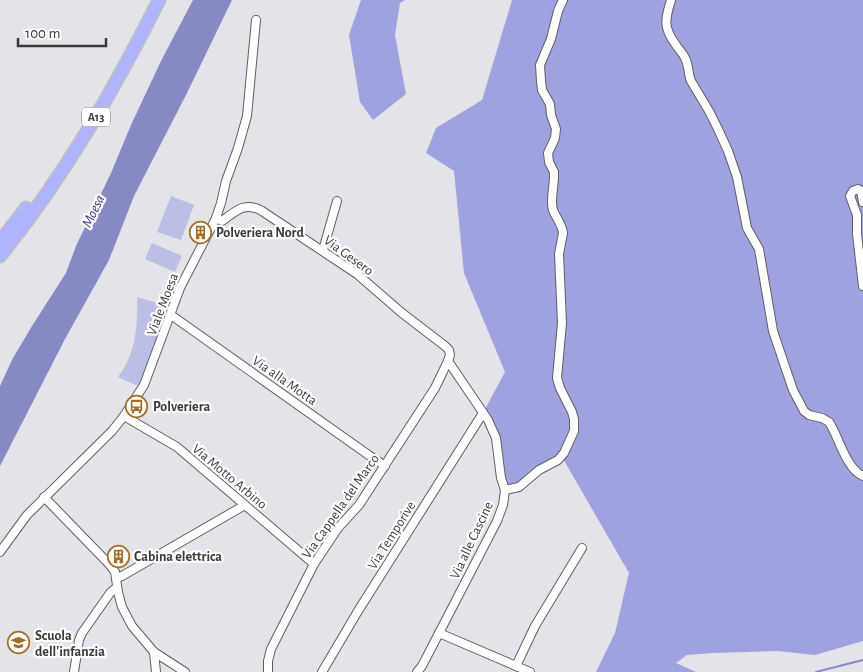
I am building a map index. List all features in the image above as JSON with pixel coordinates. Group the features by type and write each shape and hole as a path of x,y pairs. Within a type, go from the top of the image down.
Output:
{"highway":[{"name":"A13","path":"0,242 78,132 113,72 150,0"},
{"name":"A13","path":"0,256 48,192 90,127 159,0"}],"street":[{"path":"505,490 519,487 536,472 558,460 564,453 574,431 572,412 557,378 562,323 559,254 563,229 552,206 554,172 549,162 548,153 555,138 556,129 551,115 550,104 542,90 540,71 563,0"},
{"path":"671,0 666,24 671,37 686,60 691,81 709,111 728,150 737,177 747,228 759,249 772,326 793,390 804,411 829,422 852,467 859,475 863,476"},
{"name":"Viale Moesa","path":"0,552 27,516 112,431 140,392 146,380 180,288 216,218 226,181 238,148 247,116 256,20"},
{"path":"863,202 861,191 852,191 850,196 857,214 857,234 863,286"},
{"path":"323,250 337,201"},
{"name":"Via Gesero","path":"216,218 222,221 248,206 255,207 357,274 402,313 445,346 449,350 450,355 448,362"},
{"name":"Via alla Motta","path":"171,315 385,466"},
{"name":"Via alle Cascine","path":"417,672 422,666 497,521 503,505 505,490 501,478 496,438 488,420 448,362"},
{"name":"Via Cappella del Marco","path":"268,672 268,660 271,650 314,564 338,528 359,505 385,466 435,388 448,362"},
{"name":"Via Temporive","path":"322,672 358,611 483,413"},
{"name":"Via Motto Arbino","path":"124,416 177,447 314,564"},
{"path":"44,498 106,559 113,569 122,607 132,626 154,652 185,672"},
{"path":"116,578 245,505"},
{"path":"516,666 535,626 582,548"},
{"path":"74,672 79,640 82,633 110,593 117,587"},
{"path":"439,633 530,672"},
{"path":"154,652 156,672"}],"shaded area":[{"path":"361,0 405,0 400,3 395,35 406,94 373,120 360,102 349,35"},
{"path":"512,0 863,0 863,641 815,655 777,651 712,653 687,655 676,663 696,672 596,672 615,633 629,573 562,457 505,490 496,438 483,413 505,372 464,273 454,171 426,153 436,128 482,100"},
{"path":"171,196 194,205 181,240 157,232"},
{"path":"152,243 182,256 175,272 145,259"},
{"path":"137,297 167,306 168,309 147,368 138,386 118,377 129,359 135,339"}],"water":[{"name":"Moesa","path":"193,0 232,0 134,196 109,260 65,339 0,466 0,386 13,358 66,273 76,246 111,173 131,125 161,61"}],"waterway":[{"path":"816,672 863,660"}],"place":[{"name":"Polveriera Nord","path":"200,232"},
{"name":"Polveriera","path":"137,406"},
{"name":"Cabina elettrica","path":"118,556"},
{"name":"Scuola dell'infanzia","path":"19,643"}]}
